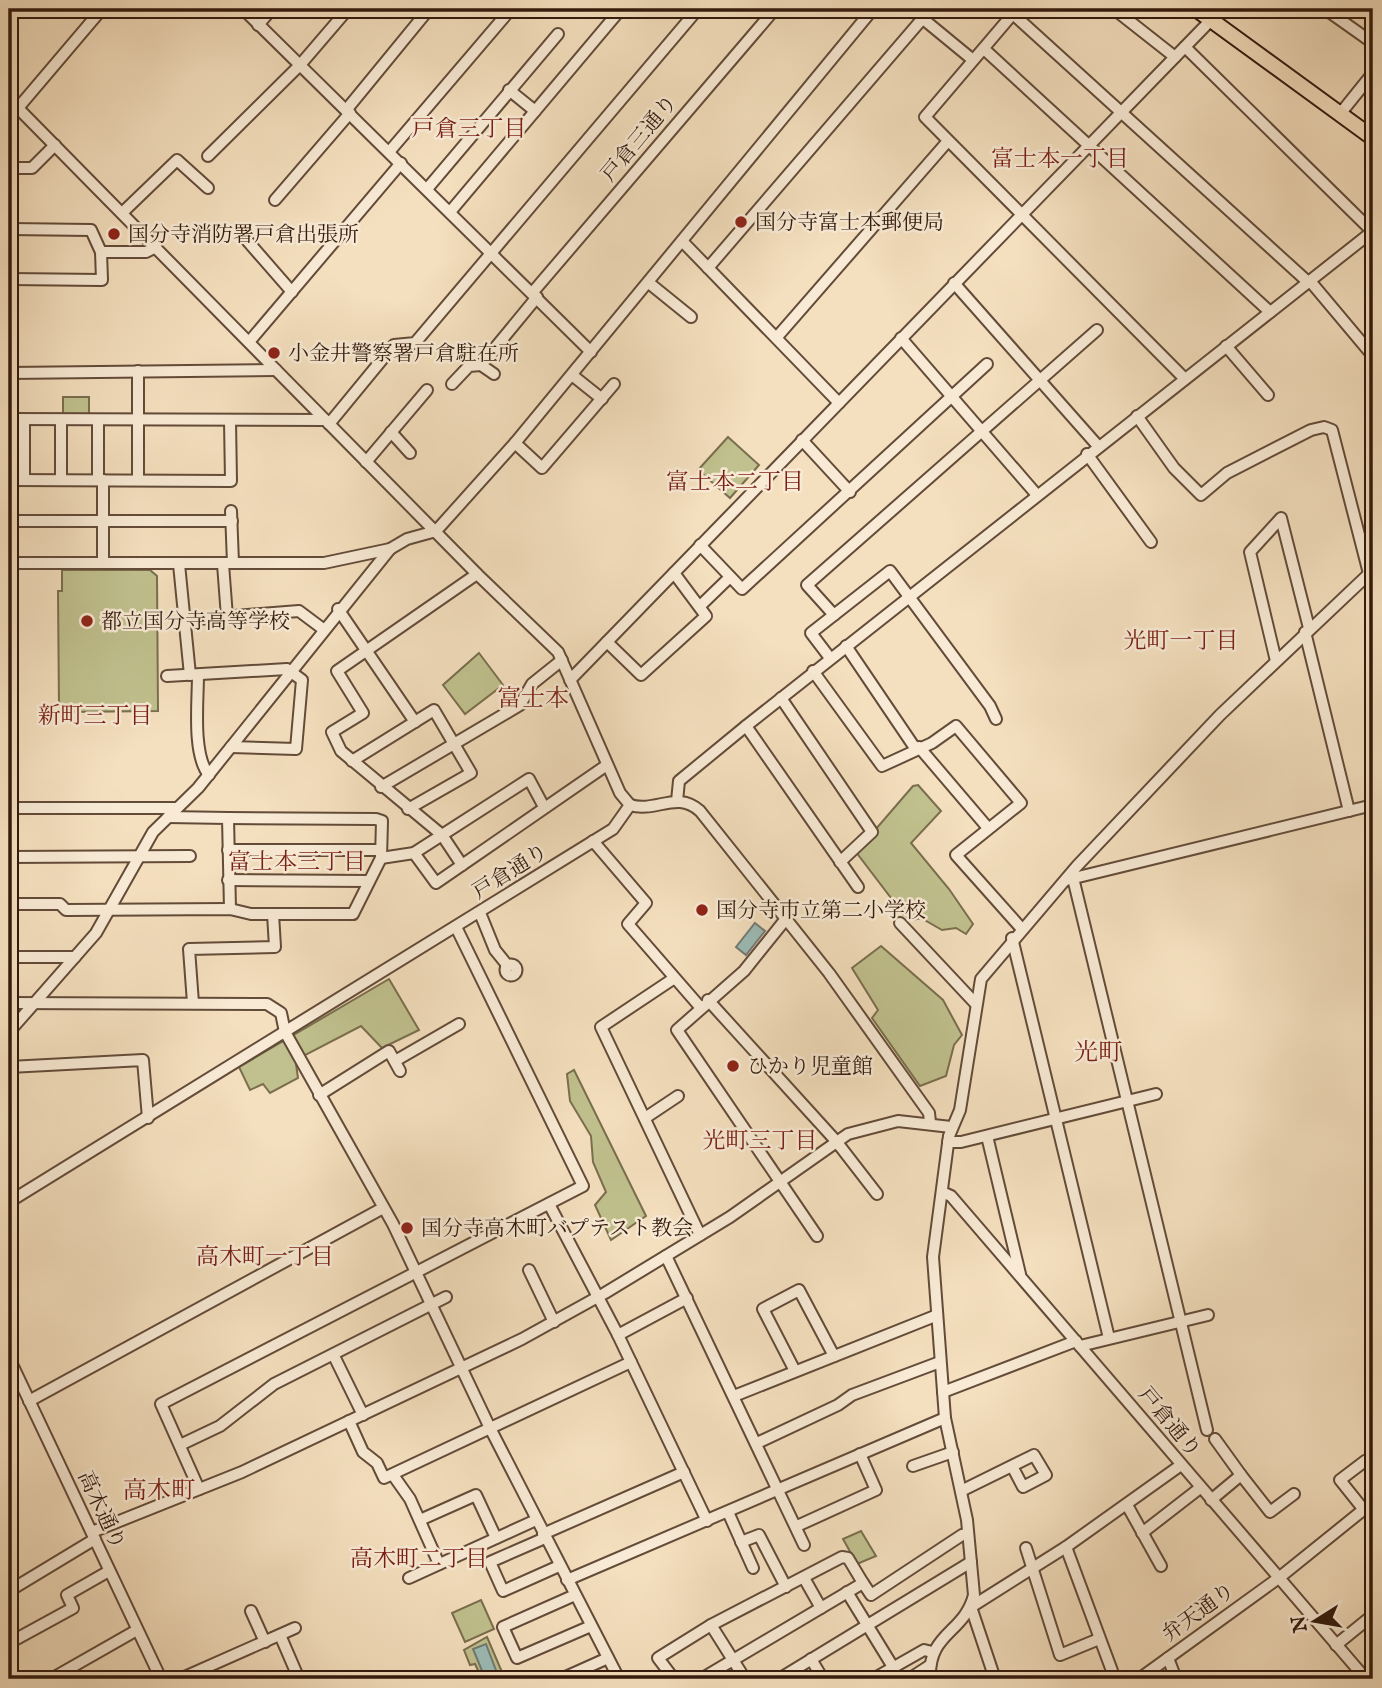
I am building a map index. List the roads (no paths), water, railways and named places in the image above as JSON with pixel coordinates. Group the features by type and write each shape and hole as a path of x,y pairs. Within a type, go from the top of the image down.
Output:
{"main road":[{"path":"1196,9 1373,138"}],"street":[{"path":"9,17 16,9"},
{"path":"18,108 102,9"},
{"path":"243,9 591,352"},
{"path":"258,25 272,9"},
{"path":"208,156 300,65 348,9"},
{"path":"275,200 429,9"},
{"path":"389,152 511,9"},
{"path":"450,212 621,9"},
{"path":"9,419 327,422 394,345 415,343 698,9"},
{"name":"戸倉三通り","path":"452,384 469,366 481,365 535,295 775,9"},
{"path":"9,563 324,563 390,549 407,539 436,531 515,443 873,9"},
{"path":"913,9 973,61"},
{"path":"1114,9 1175,57"},
{"path":"1325,9 1373,43"},
{"path":"1184,378 925,117 1015,11 1120,114 1309,282 1373,356"},
{"path":"708,268 923,19"},
{"path":"570,680 1211,20"},
{"path":"427,189 558,34"},
{"path":"677,800 679,781 813,671 1373,232 1185,47"},
{"path":"984,49 1270,312"},
{"path":"1340,114 1373,73"},
{"path":"509,90 535,111"},
{"path":"9,99 477,574 551,642 562,660 620,793 630,805 645,807 677,800 700,811 857,1011 929,1113 930,1122"},
{"path":"776,337 948,141"},
{"path":"9,169 32,168 55,145"},
{"path":"122,213 177,160 208,187"},
{"path":"249,342 401,163"},
{"path":"9,229 91,230 101,252 102,280 9,279"},
{"path":"244,237 292,292"},
{"path":"683,242 839,402"},
{"path":"101,252 146,252 156,247"},
{"path":"649,282 691,317"},
{"path":"954,283 1098,446"},
{"path":"834,615 807,585 1097,330"},
{"path":"901,338 1037,495"},
{"path":"1226,346 1268,395"},
{"path":"700,545 742,589 987,364"},
{"path":"481,365 494,374"},
{"path":"9,373 276,370"},
{"path":"138,371 138,480"},
{"path":"572,374 601,398"},
{"path":"515,443 542,468 614,384"},
{"path":"366,462 427,390"},
{"path":"1137,416 1174,468 1201,495 1227,472 1311,430 1324,427 1332,430 1371,571 1373,589"},
{"path":"24,419 24,479"},
{"path":"61,421 61,480"},
{"path":"98,421 103,563"},
{"path":"9,480 231,481 230,421"},
{"path":"391,432 410,453"},
{"path":"802,440 850,492"},
{"path":"1087,454 1151,542"},
{"path":"9,521 103,521 232,516 227,617"},
{"path":"1276,661 1250,552 1282,518 1349,811"},
{"path":"9,1032 96,933 153,832 209,775 292,672 338,609 390,549"},
{"path":"179,564 184,620 194,675 199,746 203,769 209,775"},
{"path":"830,658 811,633 890,571 910,594 990,706 996,719"},
{"path":"995,1677 971,1607 974,1595 968,1534 945,1418 935,1317 933,1257 948,1142 951,1127 960,1111 975,1003 981,979 1021,928 1220,715 1371,571"},
{"path":"607,642 641,675 706,617 674,573"},
{"path":"462,865 442,835 408,810 341,751 332,732 363,713 337,671 369,652 477,574"},
{"path":"700,606 730,577"},
{"path":"338,609 415,722"},
{"path":"184,620 299,611 323,629"},
{"path":"846,646 917,747 988,828"},
{"path":"381,787 520,705 532,684 562,660"},
{"path":"167,676 286,669 302,680 296,749 231,747"},
{"path":"813,671 882,766 917,747 932,743 956,726 1021,803 956,855 1021,928"},
{"path":"780,698 872,832 840,862"},
{"path":"352,761 434,710 471,773 408,810"},
{"path":"746,726 858,887"},
{"path":"414,853 436,883 607,765"},
{"path":"228,850 414,853 529,779 544,807"},
{"name":"戸倉通り","path":"9,1202 593,841 619,824 630,805"},
{"path":"1068,880 1373,805"},
{"path":"9,808 177,808"},
{"path":"9,904 60,904 66,910 230,909 251,914 353,914 381,854 382,821 376,819 168,817"},
{"path":"228,818 230,909"},
{"path":"593,841 646,904 628,924 673,979 705,1004 836,1141 877,1194"},
{"path":"9,857 190,856"},
{"path":"228,880 368,881"},
{"path":"1068,880 1127,1101 1207,1430"},
{"path":"480,913 495,950 508,966"},
{"path":"193,1003 189,949 275,947 273,914"},
{"path":"785,919 744,971 677,1030 817,1236"},
{"path":"900,923 975,1003"},
{"path":"199,1489 161,1404 583,1186 456,928"},
{"path":"1012,938 1109,1338"},
{"path":"9,957 75,957"},
{"path":"673,979 601,1027 700,1235"},
{"path":"9,1003 267,1003 281,1013 285,1032 417,1272 490,1428 619,1679"},
{"path":"319,1095 389,1051 397,1066 459,1024"},
{"path":"9,1067 143,1060 148,1118"},
{"path":"948,1142 987,1136 1156,1094"},
{"path":"645,1118 678,1096"},
{"path":"9,1591 93,1536 363,1415 554,1322 700,1235 780,1183 848,1134 883,1123 930,1122 951,1127"},
{"path":"987,1136 1020,1276"},
{"name":"戸倉通り","path":"942,1192 950,1195 1366,1679"},
{"path":"549,1204 618,1335 707,1521"},
{"path":"29,1401 383,1208"},
{"path":"666,1256 780,1488 804,1545"},
{"path":"530,1278 554,1322"},
{"path":"795,1371 763,1309 799,1290 834,1356"},
{"path":"180,1445 219,1426 274,1384 446,1297"},
{"path":"618,1335 687,1298"},
{"path":"943,1392 1078,1343 1208,1315"},
{"path":"734,1396 935,1317"},
{"path":"334,1356 363,1415"},
{"path":"349,1421 363,1451 377,1463 384,1478 631,1362"},
{"path":"757,1443 838,1405 852,1395 940,1362"},
{"name":"高木通り","path":"10,1364 161,1679"},
{"path":"567,1580 945,1418"},
{"path":"1215,1439 1270,1512 1294,1494"},
{"path":"913,1466 953,1452"},
{"path":"797,1526 876,1490 860,1454"},
{"path":"1369,1506 1340,1480 1365,1461 1373,1468"},
{"path":"930,1679 932,1652 971,1607 1022,1572 1031,1571 1181,1465"},
{"path":"961,1491 1012,1466"},
{"path":"559,1566 503,1591 490,1562 684,1472"},
{"path":"393,1475 420,1520 439,1564"},
{"path":"1211,1500 1241,1475"},
{"path":"1142,1533 1200,1488"},
{"path":"420,1520 476,1495 496,1538"},
{"path":"1127,1505 1161,1566"},
{"name":"弁天通り","path":"1139,1679 1280,1577 1369,1506"},
{"path":"728,1512 753,1568"},
{"path":"409,1578 536,1520"},
{"path":"674,1679 658,1658 711,1625 842,1557 848,1558 871,1595 962,1535 968,1534"},
{"path":"741,1542 759,1535 786,1587"},
{"path":"1066,1547 1115,1679"},
{"path":"1026,1548 1031,1571 1060,1655 1099,1639"},
{"path":"779,1679 971,1562"},
{"path":"9,1643 73,1608 67,1595 109,1571"},
{"path":"804,1578 821,1608"},
{"path":"701,1679 863,1583"},
{"path":"847,1592 893,1667"},
{"path":"575,1595 503,1627 517,1658 591,1626"},
{"path":"251,1611 265,1642"},
{"path":"1336,1644 1373,1615"},
{"path":"711,1625 745,1679"},
{"path":"180,1679 295,1628"},
{"path":"51,1679 137,1630"},
{"path":"280,1635 299,1679"},
{"path":"873,1679 924,1650 932,1652"},
{"path":"561,1679 608,1658"},
{"path":"1168,1658 1176,1679"},
{"path":"811,1660 823,1679"},
{"path":"909,1679 929,1666"}],"water":[{"path":"755,923 765,931 746,955 736,947"},
{"path":"486,1644 497,1673 485,1678 473,1649"}],"place":[{"name":"国分寺富士本郵便局","path":"741,222"},
{"name":"国分寺消防署戸倉出張所","path":"114,234"},
{"name":"小金井警察署戸倉駐在所","path":"274,353"},
{"name":"都立国分寺高等学校","path":"87,621"},
{"name":"国分寺市立第二小学校","path":"702,910"},
{"name":"ひかり児童館","path":"733,1066"},
{"name":"国分寺高木町バプテスト教会","path":"407,1228"}],"district":[{"name":"戸倉三丁目","path":"469,128"},
{"name":"富士本一丁目","path":"1060,158"},
{"name":"富士本二丁目","path":"735,481"},
{"name":"光町一丁目","path":"1181,640"},
{"name":"富士本","path":"533,698"},
{"name":"新町三丁目","path":"95,715"},
{"name":"富士本三丁目","path":"297,861"},
{"name":"光町","path":"1098,1052"},
{"name":"光町三丁目","path":"760,1140"},
{"name":"高木町一丁目","path":"265,1256"},
{"name":"高木町","path":"159,1490"},
{"name":"高木町二丁目","path":"419,1558"}]}
